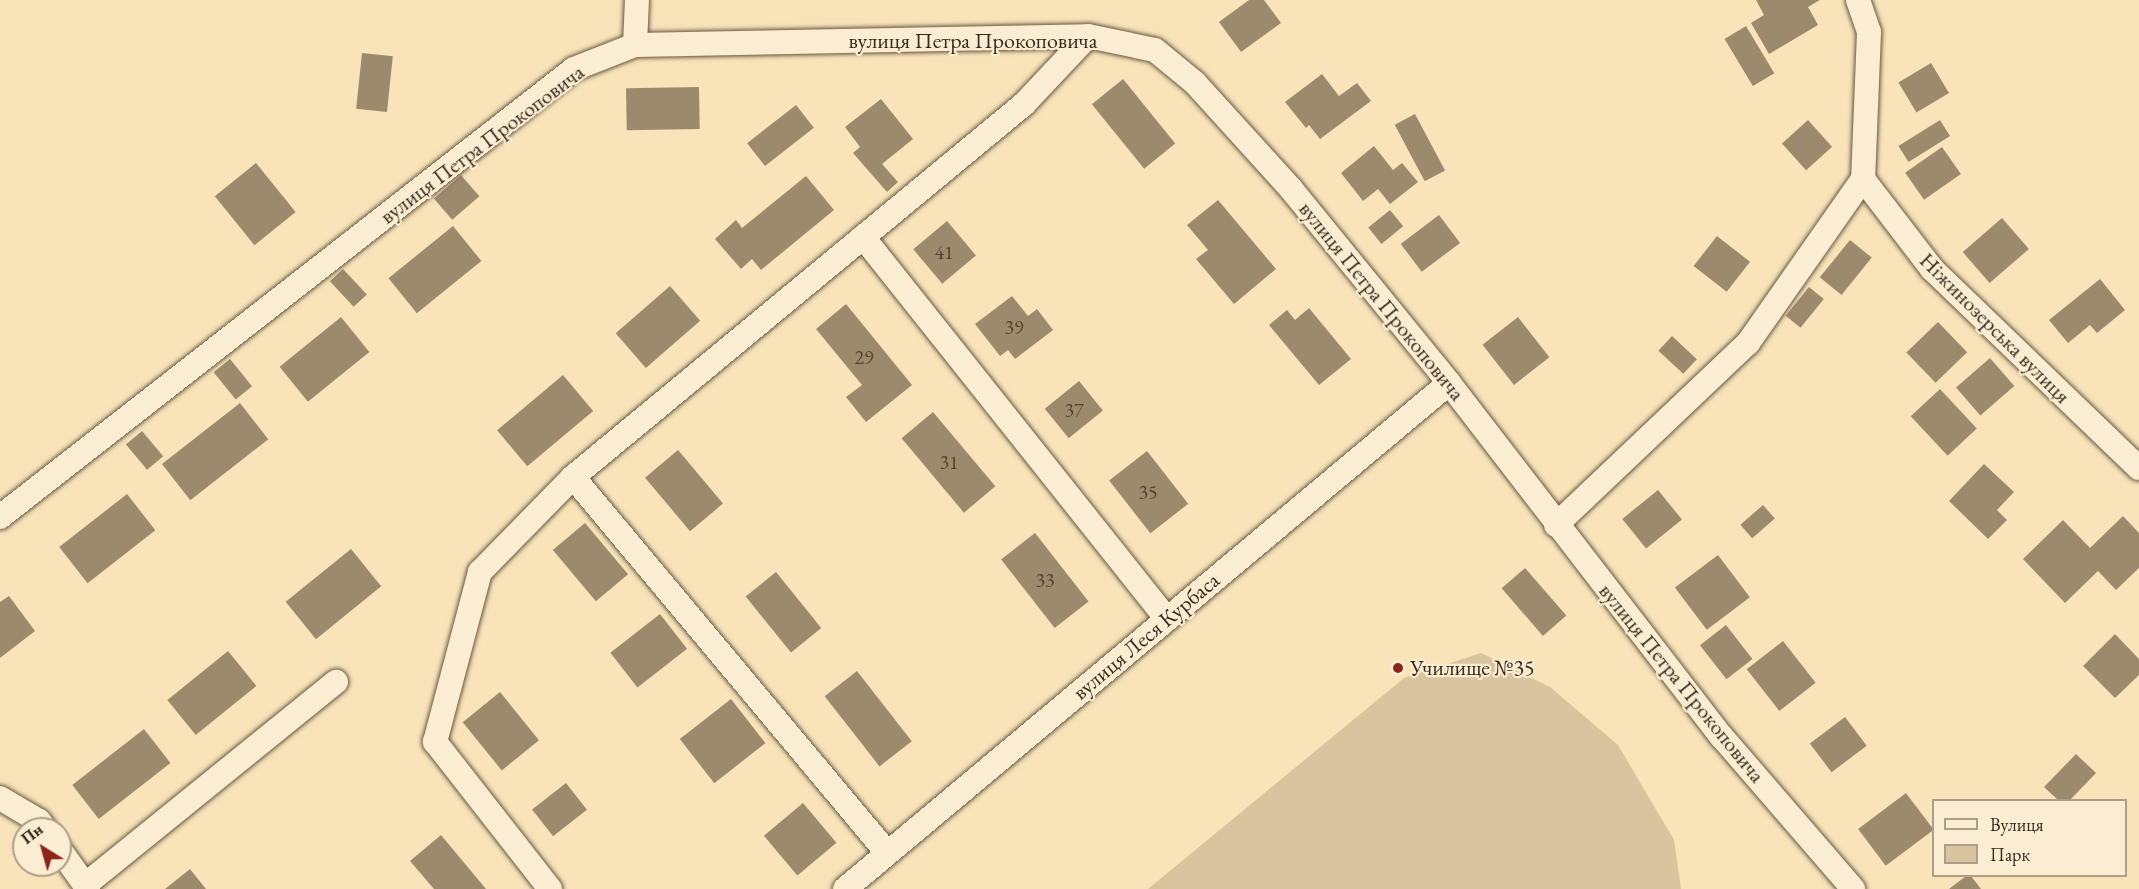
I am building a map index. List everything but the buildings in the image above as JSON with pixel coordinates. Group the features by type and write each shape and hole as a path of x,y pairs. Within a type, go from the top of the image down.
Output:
{"street":[{"path":"635,45 637,0"},
{"path":"1556,525 1748,343 1863,178 1869,32 1858,0"},
{"path":"550,889 435,742 480,572 573,477 1024,104 1088,36"},
{"name":"вулиця Петра Прокоповича","path":"0,517 574,69 635,45 1088,36 1155,50 1195,83 1291,189 1449,383 1556,525 1722,737 1853,889"},
{"name":"Ніжинозерська вулиця","path":"1863,178 1932,269 2139,468"},
{"path":"863,237 1167,619"},
{"name":"вулиця Леся Курбаса","path":"845,889 1449,383"},
{"path":"573,477 887,852"},
{"path":"72,867 86,887 336,682"},
{"path":"0,798 31,817"}],"green space":[{"path":"1481,653 1550,687 1618,745 1674,840 1681,889 1148,889 1404,678"}],"place":[{"name":"Училище №35","path":"1398,668"}]}
